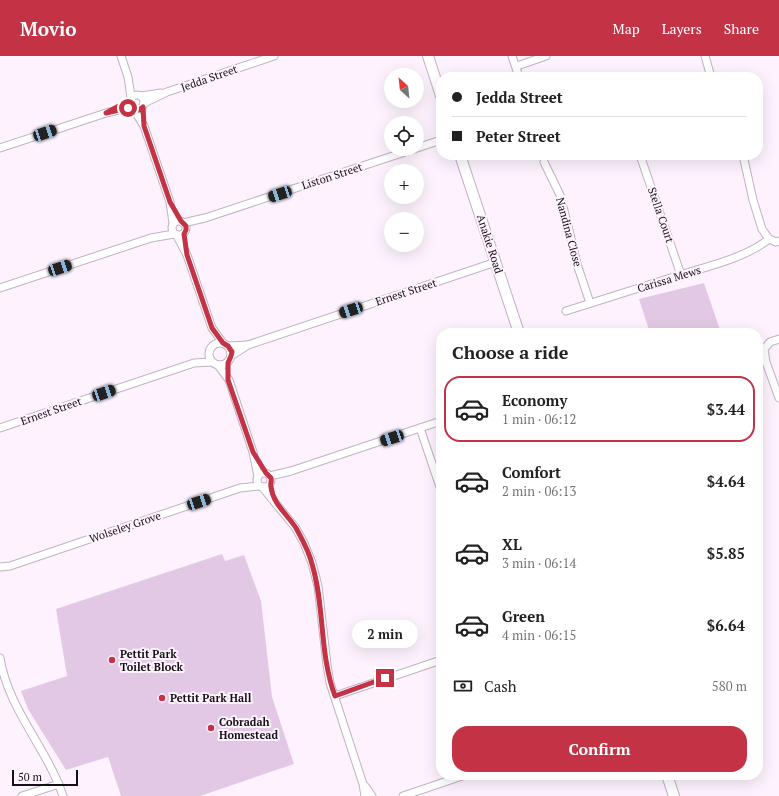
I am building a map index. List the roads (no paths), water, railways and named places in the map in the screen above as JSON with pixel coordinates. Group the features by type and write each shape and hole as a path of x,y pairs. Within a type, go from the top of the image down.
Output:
{"main road":[{"path":"428,56 436,81"},
{"name":"Anakie Road","path":"462,160 518,328"},
{"path":"669,780 674,796"}],"street":[{"path":"121,56 177,223"},
{"name":"Jedda Street","path":"0,148 274,56"},
{"path":"512,56 519,72"},
{"path":"517,66 546,56"},
{"path":"705,56 710,72"},
{"path":"424,146 436,142"},
{"name":"Liston Street","path":"151,238 177,223 206,218 393,156"},
{"name":"Stella Court","path":"642,160 681,275"},
{"path":"744,160 753,200 762,229 769,239 776,242 779,241"},
{"name":"Nandina Close","path":"544,162 560,195 570,230 577,264 590,303"},
{"name":"Liston Street","path":"0,288 151,238 180,233 206,218"},
{"path":"177,223 186,226 180,233"},
{"path":"177,223 172,230 180,233"},
{"path":"180,233 212,328 232,352 228,380"},
{"name":"Carissa Mews","path":"566,311 704,268 751,251 769,239"},
{"name":"Ernest Street","path":"230,359 248,345 496,262"},
{"path":"212,328 211,349 209,355 228,380 253,452 277,505 295,527 304,543 312,563 318,586 330,683 363,784 365,796"},
{"path":"779,339 770,342 764,349 766,362 779,398"},
{"path":"211,349 215,344 225,344"},
{"name":"Ernest Street","path":"225,344 248,345"},
{"name":"Ernest Street","path":"194,363 211,349"},
{"path":"215,363 225,364 230,359"},
{"name":"Ernest Street","path":"0,428 194,363 215,363"},
{"name":"Wolseley Grove","path":"0,572 10,566 240,488 267,481 291,471 436,423"},
{"path":"420,428 436,475"},
{"path":"253,452 258,477 257,482 267,481"},
{"name":"Wolseley Grove","path":"240,488 258,477"},
{"name":"Wolseley Grove","path":"0,567 10,566"},
{"path":"0,658 3,685 59,784 63,796"},
{"path":"335,696 436,662"},
{"path":"403,796 450,780"},
{"path":"22,796 59,784"},
{"path":"363,784 372,796"}],"place":[{"name":"Pettit Park Toilet Block","path":"112,660"},
{"name":"Pettit Park Hall","path":"162,698"},
{"name":"Cobradah Homestead","path":"211,728"}]}
